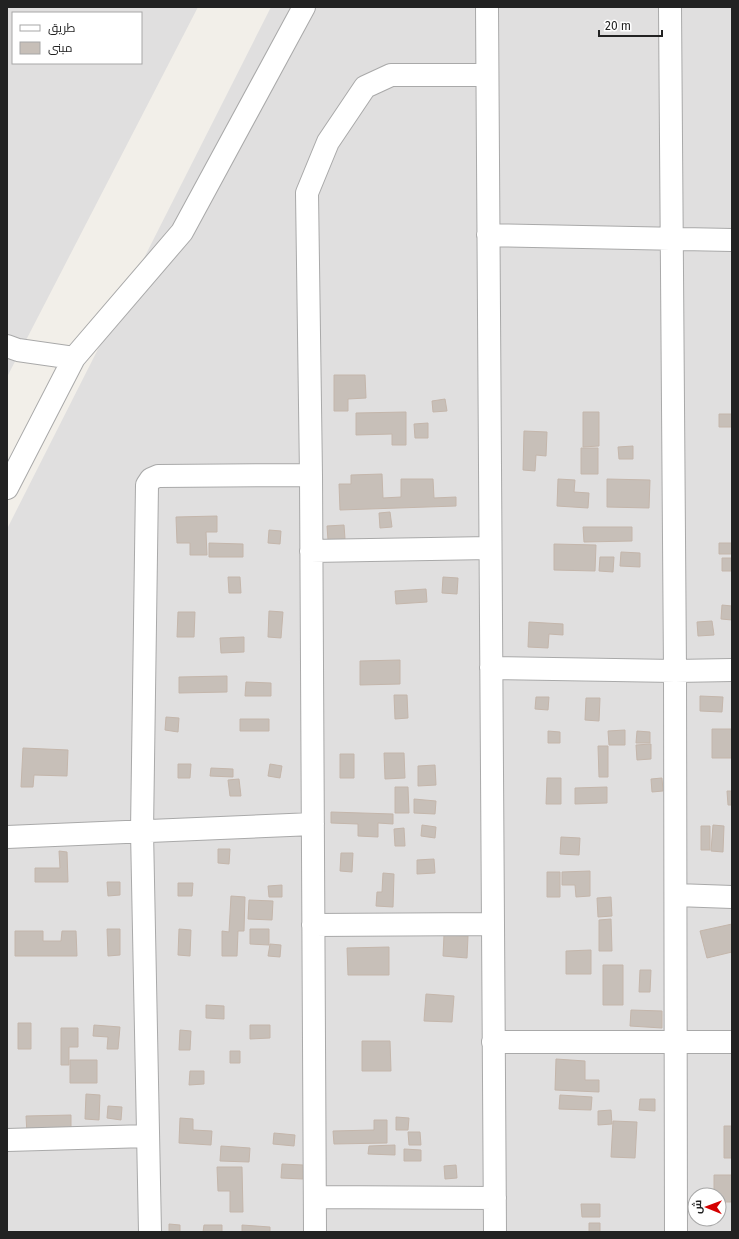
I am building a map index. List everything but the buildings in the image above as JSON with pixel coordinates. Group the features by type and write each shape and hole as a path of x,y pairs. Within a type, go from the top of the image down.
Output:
{"street":[{"path":"7,488 74,358 182,232 304,7"},
{"path":"487,7 490,668 495,1232"},
{"path":"670,7 675,671 676,1232"},
{"path":"315,1232 311,475 307,193 328,142 364,88 391,74 487,75"},
{"path":"488,235 732,240"},
{"path":"7,346 18,350 74,358"},
{"path":"150,1232 142,831 147,485 151,479 158,476 311,475"},
{"path":"311,551 490,548"},
{"path":"490,668 675,671 732,670"},
{"path":"7,837 313,824"},
{"path":"676,895 732,897"},
{"path":"313,925 492,924"},
{"path":"493,1042 732,1042"},
{"path":"7,1140 148,1136"},
{"path":"315,1197 495,1198"}],"shaded area":[{"path":"7,7 198,7 7,377"},
{"path":"271,7 732,7 732,1232 7,1232 7,529"}]}
